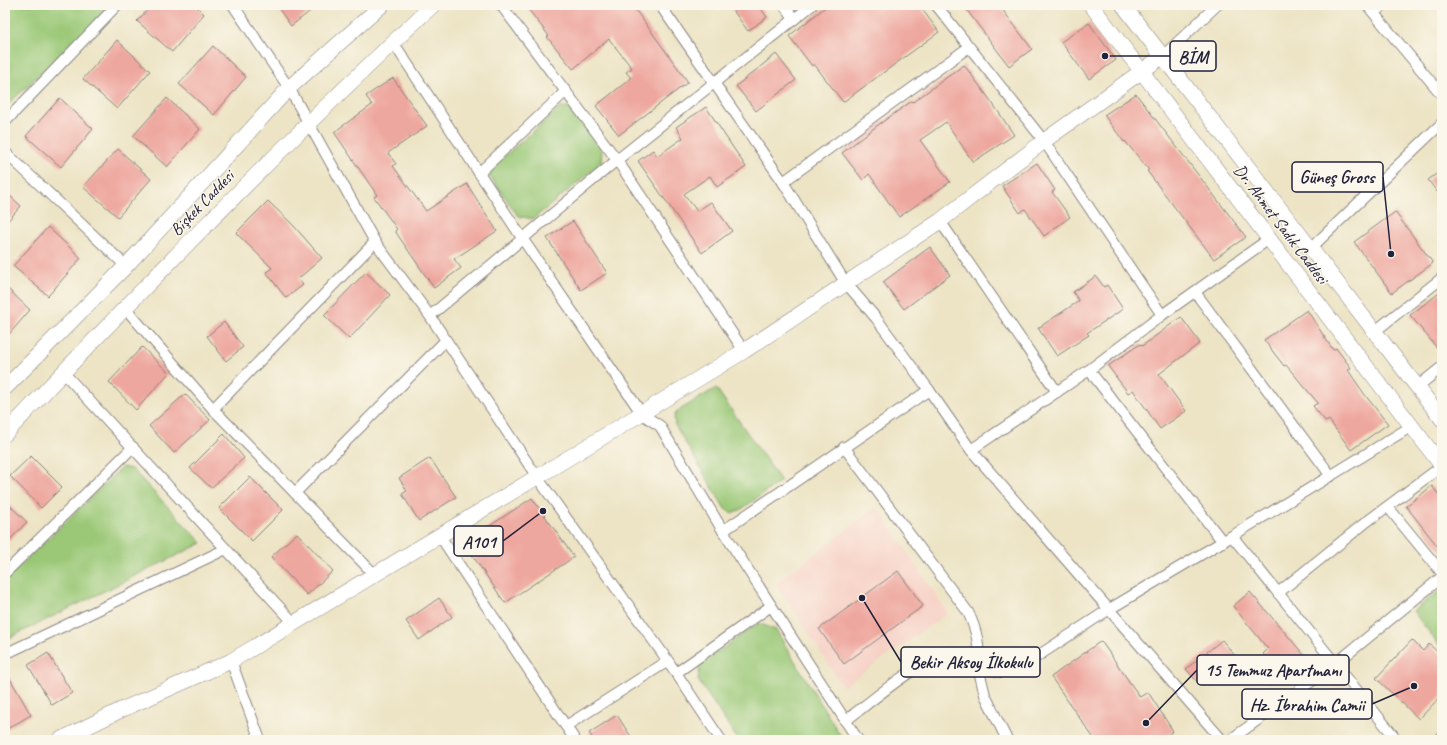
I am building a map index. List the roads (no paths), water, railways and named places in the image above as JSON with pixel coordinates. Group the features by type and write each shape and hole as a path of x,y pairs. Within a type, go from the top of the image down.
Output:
{"street":[{"path":"5,122 117,5"},
{"path":"233,5 289,88 375,242 430,316 537,477 668,661 720,740"},
{"name":"Bişkek Caddesi","path":"5,388 126,266 289,88 382,5"},
{"name":"Bişkek Caddesi","path":"5,434 63,372 308,123 434,5"},
{"path":"501,5 617,160 744,351"},
{"path":"660,5 714,85 783,182 845,282 876,318 971,450 1222,740"},
{"path":"784,5 794,19"},
{"path":"430,316 617,160 714,85 812,5"},
{"path":"936,5 1044,141 1162,314"},
{"name":"Dr. Ahmet Sadık Caddesi","path":"1091,5 1442,466"},
{"name":"Dr. Ahmet Sadık Caddesi","path":"1123,5 1442,419"},
{"path":"60,740 121,710 231,661 295,624 744,351 845,282 940,221 1044,141 1142,73 1163,56 1217,5"},
{"path":"1383,5 1371,9 1442,95"},
{"path":"393,42 522,238 642,414 660,426 771,606 858,740"},
{"path":"783,182 969,47"},
{"path":"479,173 566,92"},
{"path":"1310,249 1442,123"},
{"path":"5,152 126,266"},
{"path":"940,221 1057,392"},
{"path":"971,450 1089,370 1162,314 1269,239"},
{"path":"213,409 375,242"},
{"path":"1374,332 1442,278"},
{"path":"1195,292 1331,476"},
{"path":"126,309 213,409 375,575"},
{"path":"294,493 446,340"},
{"path":"1417,387 1442,367"},
{"path":"1089,370 1223,542"},
{"path":"63,372 295,624"},
{"path":"724,531 844,447 929,390"},
{"path":"845,721 929,660 952,657 978,667 1000,672 1021,667 1108,610 1223,542 1412,426"},
{"path":"5,573 132,447"},
{"path":"844,447 968,612 978,637 980,651 978,667 985,695 1007,740"},
{"path":"1278,593 1442,466"},
{"path":"1388,507 1442,573"},
{"path":"440,536 575,740"},
{"path":"1232,536 1397,740"},
{"path":"5,654 226,549"},
{"path":"1230,740 1334,664 1442,577"},
{"path":"676,673 771,606"},
{"path":"231,661 260,740"},
{"path":"566,726 668,661"},
{"path":"1438,740 1442,737"}],"place":[{"name":"BİM","path":"1105,56"},
{"name":"Güneş Gross","path":"1391,254"},
{"name":"A101","path":"543,511"},
{"name":"Bekir Aksoy İlkokulu","path":"862,598"},
{"name":"Hz. İbrahim Camii","path":"1414,686"},
{"name":"15 Temmuz Apartmanı","path":"1146,723"}]}
